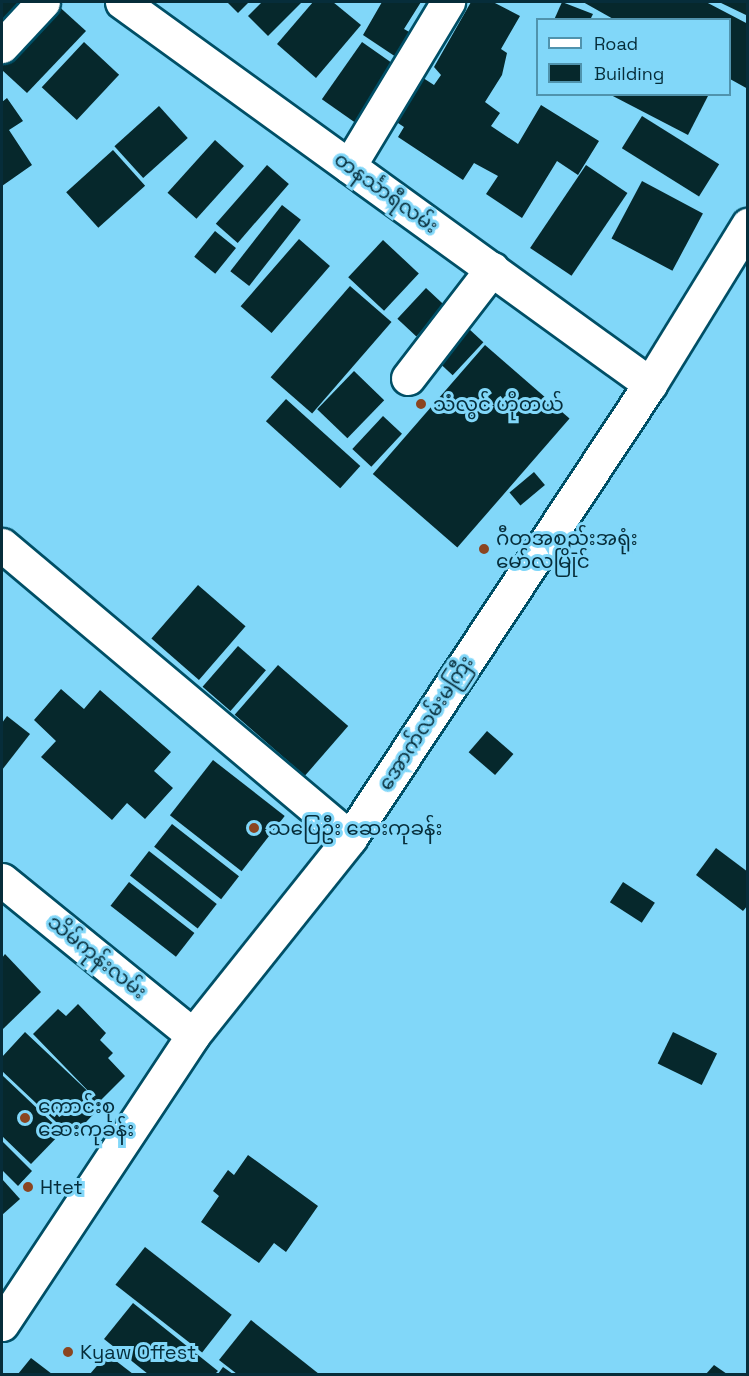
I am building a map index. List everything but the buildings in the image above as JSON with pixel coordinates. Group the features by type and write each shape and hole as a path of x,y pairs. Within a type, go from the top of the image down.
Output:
{"street":[{"path":"2,46 44,2"},
{"name":"တနင်္သာရီလမ်း","path":"122,2 650,384"},
{"path":"349,166 448,2"},
{"name":"အောက်လမ်းမကြီး","path":"2,1324 193,1035 350,838 650,384 747,225"},
{"path":"408,378 492,269"},
{"path":"2,544 350,838"},
{"name":"သိမ်ကုန်းလမ်း","path":"2,880 193,1035"}],"place":[{"name":"သံလွင် ဟိုတယ်","path":"421,404"},
{"name":"ဂီတအစည်းအရုံး မော်လမြိုင်","path":"484,549"},
{"name":"သပြေဦး ဆေးကုခန်း","path":"254,828"},
{"name":"ကောင်းစု ဆေးကုခန်း","path":"25,1118"},
{"name":"Htet","path":"28,1187"},
{"name":"Kyaw Offest","path":"68,1352"}]}
